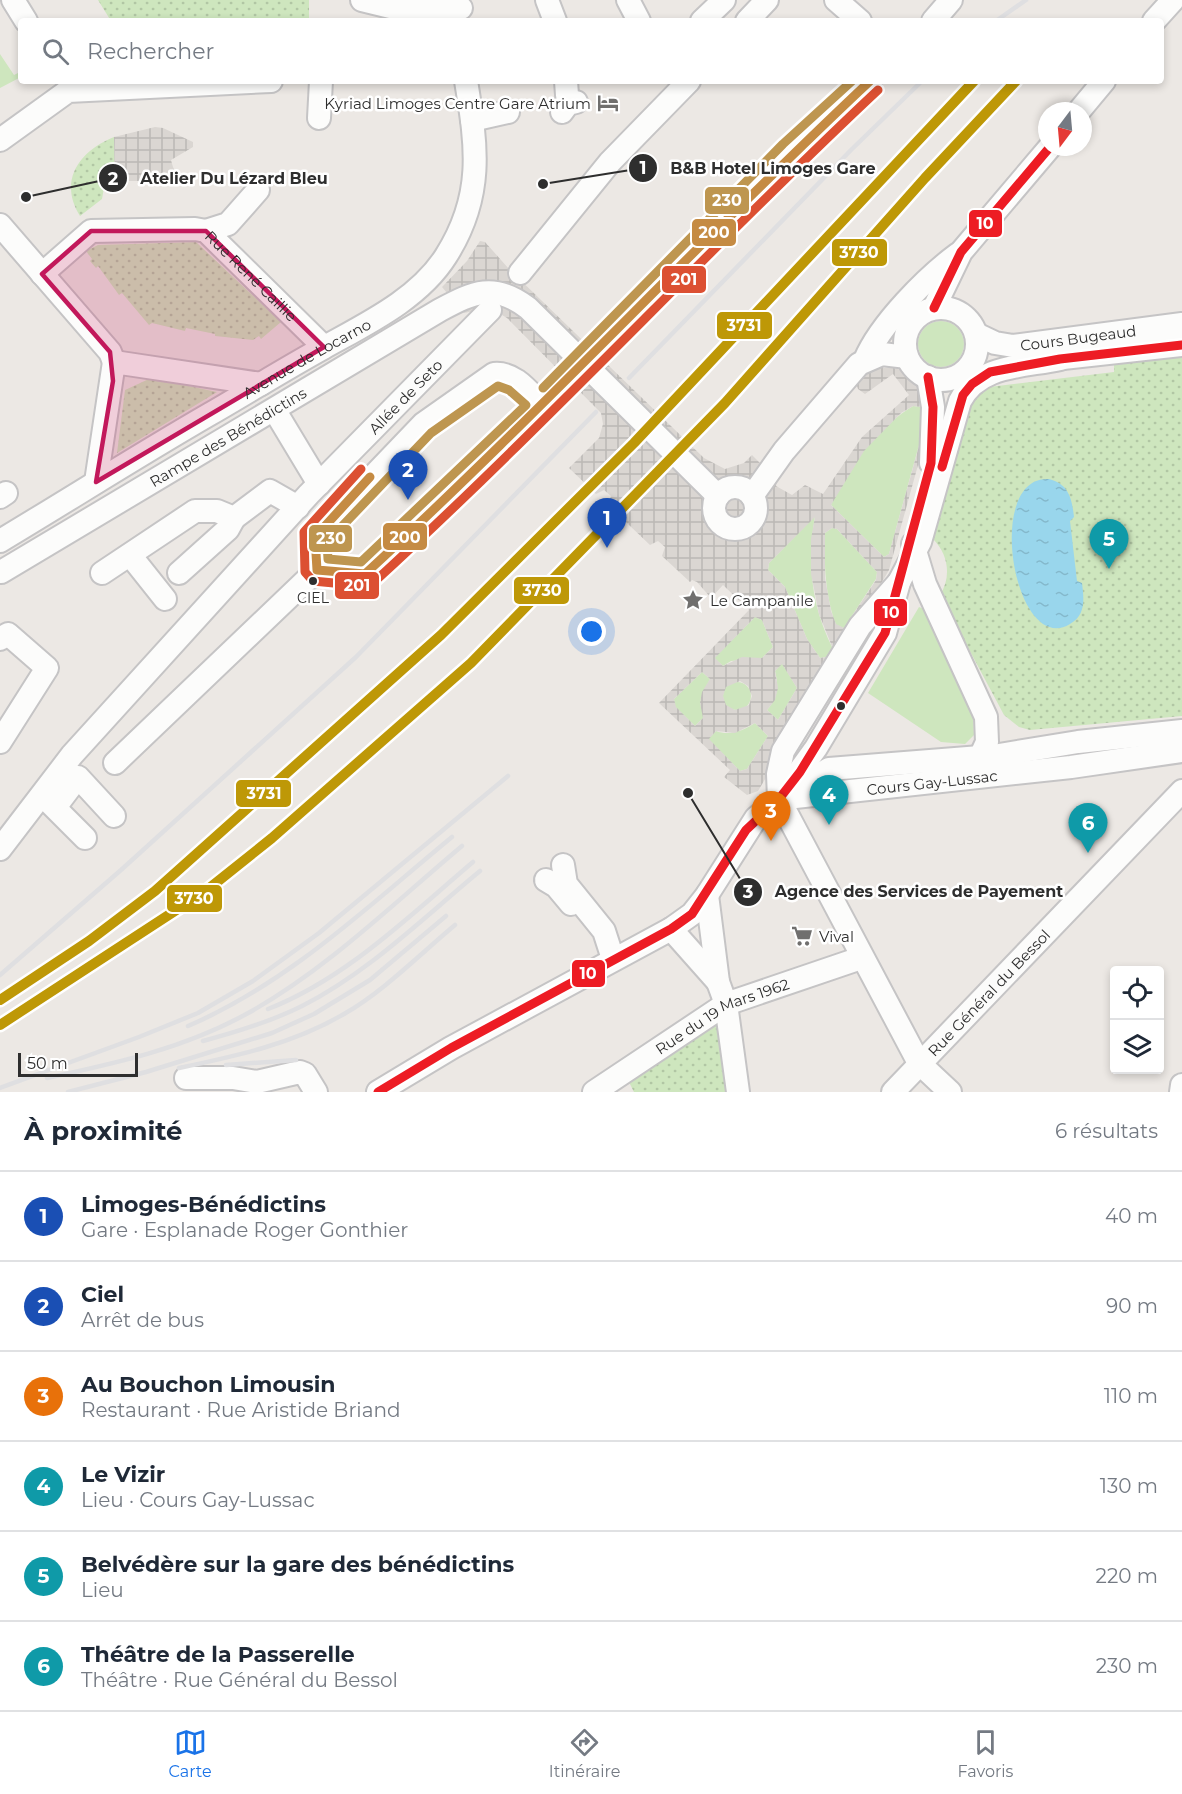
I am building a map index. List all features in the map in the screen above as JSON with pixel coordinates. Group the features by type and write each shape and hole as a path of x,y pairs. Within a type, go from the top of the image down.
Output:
{"street":[{"path":"13,0 24,18"},
{"path":"362,0 403,10 462,10"},
{"path":"548,0 554,18"},
{"path":"628,0 637,18"},
{"path":"705,18 724,0"},
{"path":"750,18 767,0"},
{"path":"836,0 857,18"},
{"path":"936,18 951,0"},
{"path":"1157,18 1173,0"},
{"path":"0,140 66,86 148,84"},
{"path":"319,118 321,84"},
{"name":"Avenue de Locarno","path":"0,541 261,384 357,330 402,300 431,275 445,257 462,224 474,186 476,151 466,84"},
{"path":"520,273 610,162 686,84"},
{"path":"598,347 792,152 867,84"},
{"path":"1086,102 1102,84"},
{"path":"472,120 508,112"},
{"path":"934,308 958,259 1043,156"},
{"path":"206,231 228,224 258,190"},
{"path":"0,225 110,352 114,362 96,482"},
{"name":"Rue René Caillie","path":"42,274 91,231 195,229 206,231 324,347"},
{"path":"378,1092 610,960 671,929 692,914 746,830 778,799 816,748 885,633 913,543 931,463 943,426 950,388 976,352 976,334 961,313 958,259"},
{"path":"873,357 872,344 927,279 958,259"},
{"name":"Rampe des Bénédictins","path":"0,567 275,411 455,302 480,292 509,295 519,302 718,496"},
{"path":"752,496 791,443 846,377 906,332 916,317 934,308 948,308 961,313"},
{"name":"Allée de Seto","path":"49,801 72,755 298,507 490,310"},
{"name":"Cours Bugeaud","path":"976,334 995,343 1013,346 1182,324"},
{"path":"906,332 907,357 917,371 928,377 945,380 964,370"},
{"name":"Cours Bugeaud","path":"964,370 1182,345"},
{"path":"873,357 907,357"},
{"path":"913,543 924,533 960,401 967,389 980,377 998,369 1060,359"},
{"path":"114,362 261,384"},
{"name":"Allée de Seto","path":"317,570 315,537 423,424 494,374 508,375 542,405"},
{"path":"928,377 933,407 931,463"},
{"path":"115,763 317,570 365,574 431,515 565,383"},
{"path":"275,411 320,484"},
{"path":"735,488 752,496 755,506 754,517 745,526 733,529 717,519 714,507 718,496 735,488"},
{"path":"179,573 228,529 234,518 270,491 298,507"},
{"path":"102,573 195,511 217,511 234,518"},
{"path":"913,543 925,584 986,717 989,733 987,756 966,779"},
{"path":"130,555 165,599"},
{"path":"0,639 8,634 48,668 0,742"},
{"name":"Cours Gay-Lussac","path":"986,717 1008,735 1019,739 1062,737 1078,742"},
{"name":"Cours Gay-Lussac","path":"778,799 829,769 987,756 1078,742 1182,731"},
{"name":"Cours Gay-Lussac","path":"778,799 1071,767 1091,762 1182,751"},
{"name":"Cours Gay-Lussac","path":"987,756 1091,762"},
{"path":"0,849 49,801 78,777 114,816"},
{"name":"Rue Général du Bessol","path":"892,1092 1182,791"},
{"path":"778,799 919,1063 950,1092"},
{"path":"49,801 85,838"},
{"path":"563,865 566,884 604,931 610,960"},
{"path":"546,880 556,886 571,904 610,960"},
{"path":"706,895 718,982 726,1004 738,1092"},
{"path":"671,929 718,982"},
{"name":"Rue du 19 Mars 1962","path":"594,1092 726,1004 861,958"},
{"path":"186,1078 233,1078 256,1082 300,1072 305,1074 316,1092"},
{"path":"1181,1092 1182,1084"}],"highlighted area":[{"path":"91,231 206,231 324,347 96,482 113,381 110,352 42,274"}],"green space":[{"path":"98,0 309,0 309,18 109,18"},
{"path":"0,54 14,75 18,73 18,79 0,88"},
{"path":"114,137 115,181 105,182 102,199 80,216 71,191 76,169 91,150"},
{"path":"196,242 281,322 261,339 259,336 253,340 215,336 215,334 186,328 185,331 152,323 149,325 122,293 119,295 98,266 96,268 90,261 92,259 86,251 98,245"},
{"path":"941,321 957,328 964,344 957,360 941,367 925,360 918,344 925,328"},
{"path":"1182,357 1182,716 1030,730 1019,727 1004,715 940,595 946,580 947,566 942,551 933,539 970,407 976,396 989,387 1114,372 1114,365"},
{"path":"151,378 217,392 117,453 125,390"},
{"path":"913,406 922,407 927,416 889,554 884,557 831,505 843,478 864,450 890,424"},
{"path":"815,516 811,551 813,584 820,617 833,649 826,657 820,658 807,639 785,587 768,570 769,563"},
{"path":"832,528 837,529 877,572 876,579 844,628 836,625 826,580 825,533"},
{"path":"919,607 924,609 973,714 974,735 965,744 941,742 868,693"},
{"path":"755,617 762,620 773,647 762,658 731,661 723,666 714,658"},
{"path":"782,663 797,688 778,720 767,710 777,692 775,671"},
{"path":"702,672 710,679 701,698 703,718 695,726 675,707 674,699"},
{"path":"737,682 747,686 751,696 747,706 737,710 727,706 723,696 727,686"},
{"path":"755,723 768,736 747,769 740,771 708,739 716,731 736,732"},
{"path":"717,1022 727,1092 634,1092 628,1080"}],"shaded area":[{"path":"155,127 163,128 193,142 193,147 171,160 176,178 158,179 157,181 115,181 114,137"},
{"path":"480,241 485,242 509,269 704,458 725,469 744,463 752,455 777,480 776,486 792,495 805,485 823,494 862,437 909,395 893,374 865,394 858,389 856,383 862,375 880,368 894,368 907,372 920,384 931,418 889,570 758,791 747,795 724,777 730,770 659,703 749,610 723,585 711,598 697,582 692,580 690,582 662,556 665,547 658,541 650,545 608,505 611,496 604,490 596,494 569,468 599,438 603,424 601,413 507,318 497,312 483,309 464,313 442,287 467,261","holes":["913,406 922,407 927,417 889,554 884,557 831,505 864,451 901,413","815,517 811,539 811,574 819,614 833,649 826,657 820,658 807,639 785,587 768,570 769,563","832,528 837,529 877,572 876,580 844,628 836,624 831,611 825,578 825,533","755,617 762,620 773,647 762,658 742,657 723,666 715,658","782,664 797,688 778,720 767,710 775,700 778,688 775,671","702,672 710,679 702,692 700,703 703,718 695,726 676,707 674,699","740,681 748,686 752,696 749,705 735,710 726,705 723,696 726,687","755,723 768,736 747,769 740,771 709,739 716,731 735,733"]}],"water":[{"path":"1049,479 1065,488 1072,504 1074,517 1070,521 1077,581 1082,583 1083,601 1079,616 1070,624 1050,627 1034,615 1021,592 1014,563 1012,532 1017,505 1029,485"}],"railway":[{"path":"1000,18 1026,0"},
{"path":"629,378 851,150 919,84"},
{"path":"0,975 121,870 356,657 596,412"},
{"path":"0,1088 198,1013 253,981 319,933 508,776"},
{"path":"188,1026 260,988 294,965 358,916 452,837"},
{"path":"47,1078 125,1060 176,1045 226,1025 250,1012 333,956 462,846"},
{"path":"268,1009 297,996 351,963 401,924 473,862"},
{"path":"203,1041 278,1017 327,992 373,961 480,871"},
{"path":"68,1092 146,1072 272,1033 314,1014 370,980 446,916"},
{"path":"179,1068 264,1048 325,1024 373,995 455,925"},
{"path":"226,1065 296,1060"}],"transit line":[{"name":"230","path":"543,388 783,144 849,84"},
{"name":"200","path":"370,477 315,537 317,570 365,574 493,453 867,84"},
{"name":"3731","path":"0,1000 89,941 155,891 441,635 634,443 971,84"},
{"name":"3730","path":"0,1025 207,890 272,838 471,663 725,403 925,178 1013,84"},
{"name":"201","path":"361,469 304,532 305,572 313,581 365,586 373,583 501,462 878,90"},
{"name":"10","path":"934,308 961,252 1042,156"},
{"name":"10","path":"942,467 963,395 972,384 990,372 1060,359 1182,345"},
{"name":"10","path":"378,1092 451,1048 671,929 692,914 746,830 779,799 800,772 885,633 931,463 933,407 928,377"},
{"name":"230","path":"498,386 509,390 526,405 361,562 328,559 327,542 431,433 498,386"}],"place":[{"name":"Kyriad Limoges Centre Gare Atrium","path":"608,103"},
{"name":"B&B Hotel Limoges Gare","path":"543,184"},
{"name":"Atelier Du Lézard Bleu","path":"26,197"},
{"name":"Ciel","path":"408,500"},
{"name":"Limoges-Bénédictins","path":"607,548"},
{"name":"Belvédère sur la gare des bénédictins","path":"1109,569"},
{"name":"CIEL","path":"313,581"},
{"name":"Le Campanile","path":"693,600"},
{"name":"Agence des Services de Payement","path":"688,793"},
{"name":"Le Vizir","path":"829,825"},
{"name":"Au Bouchon Limousin","path":"771,841"},
{"name":"Théâtre de la Passerelle","path":"1088,853"},
{"name":"Vival","path":"802,936"}]}
